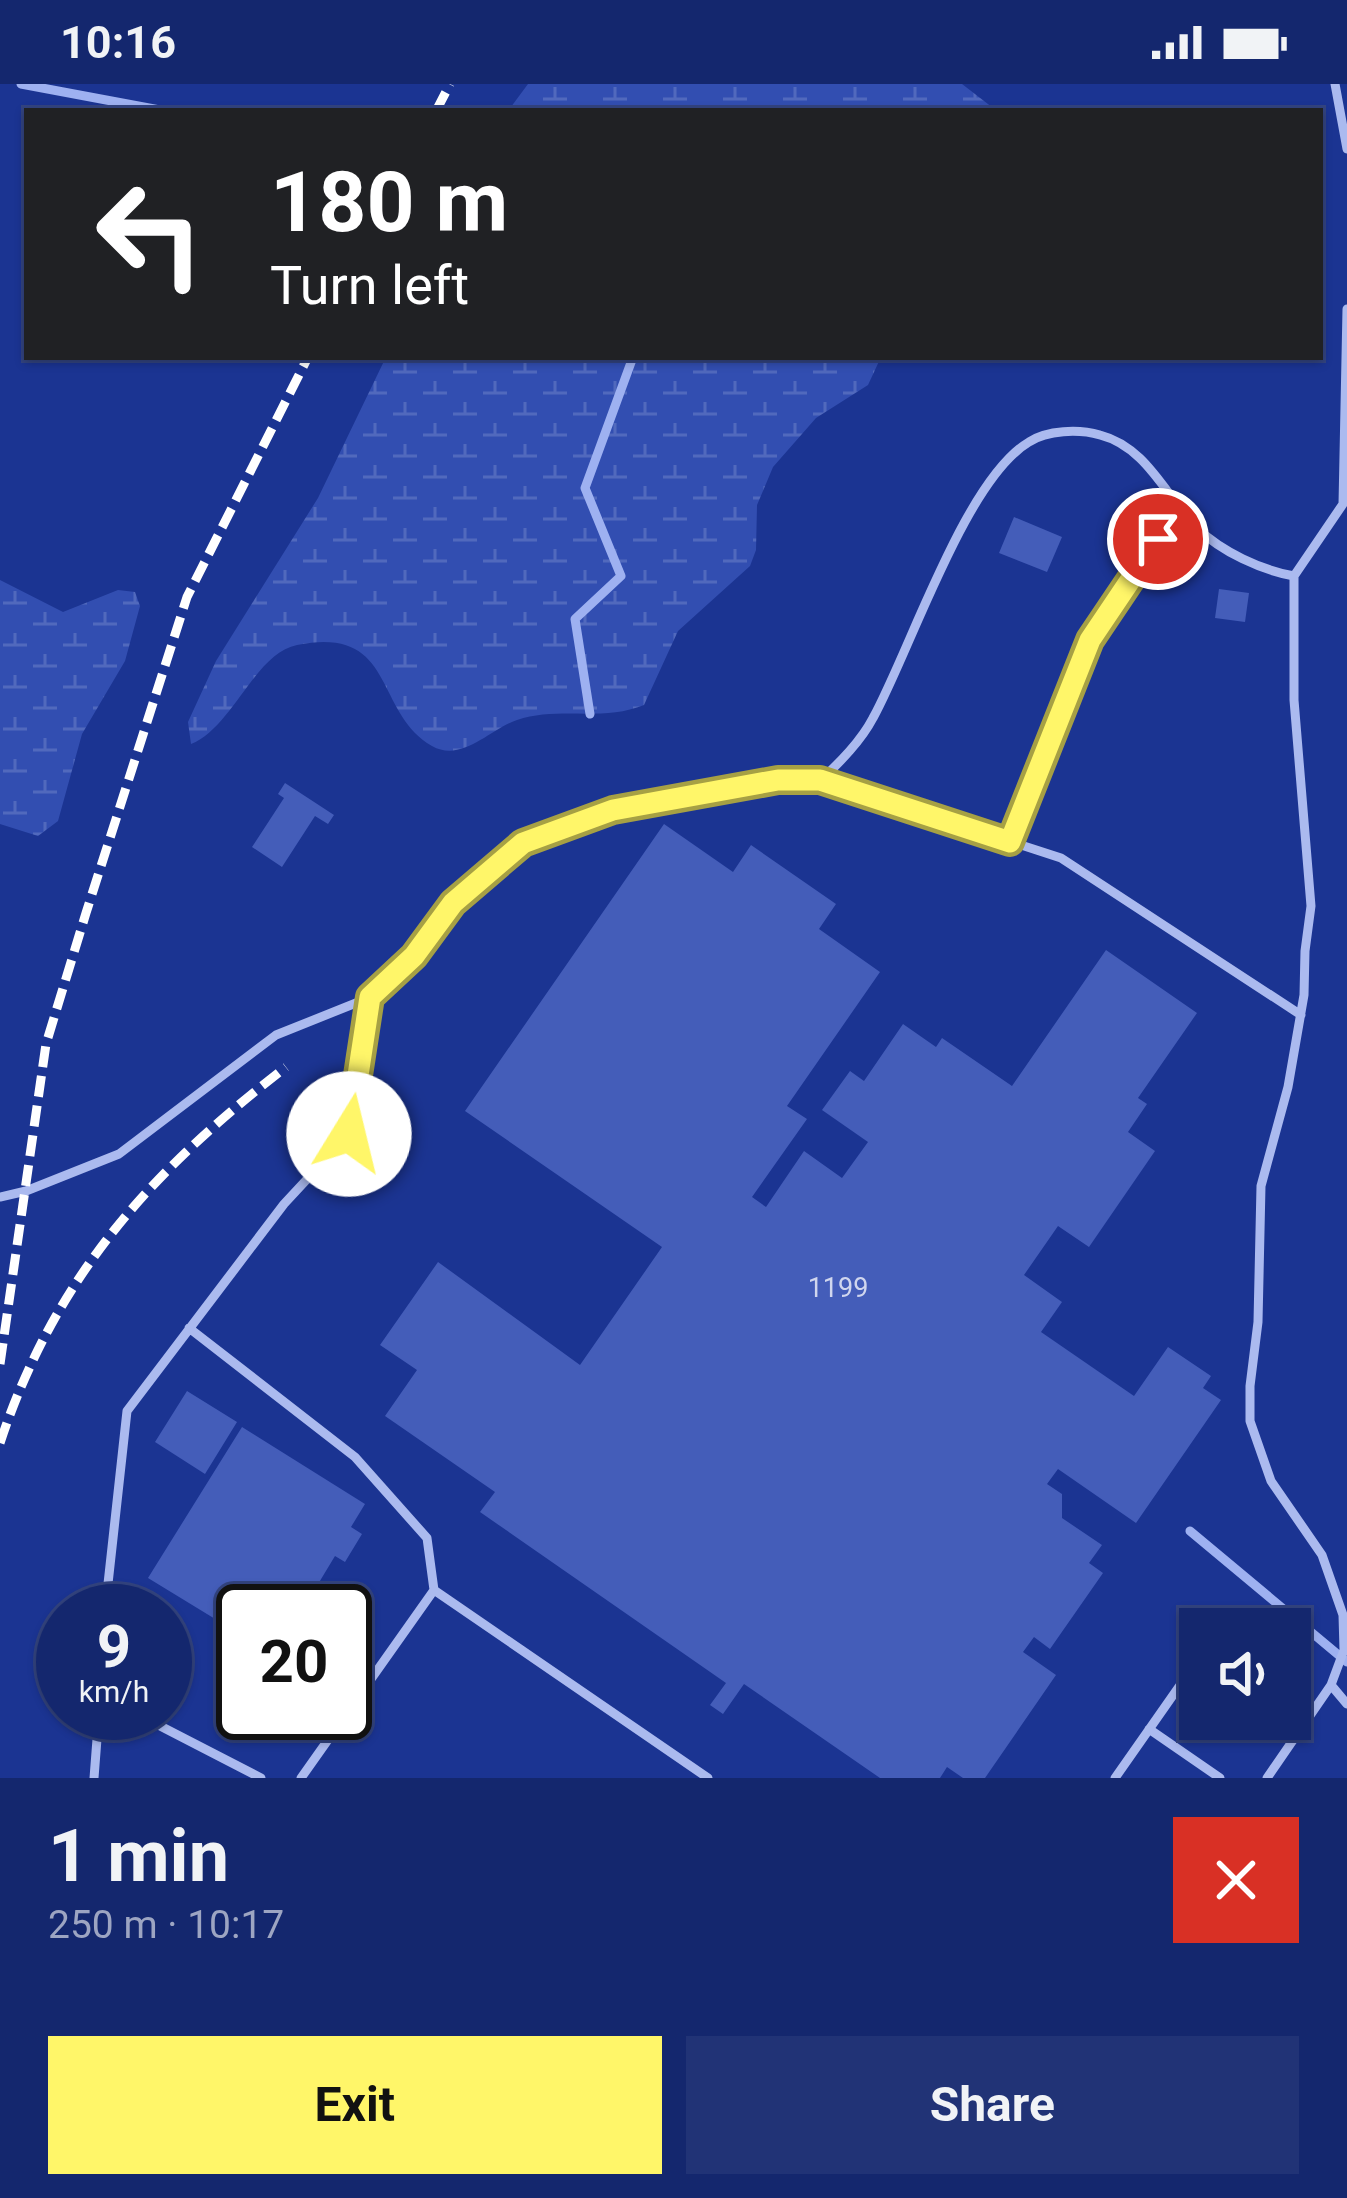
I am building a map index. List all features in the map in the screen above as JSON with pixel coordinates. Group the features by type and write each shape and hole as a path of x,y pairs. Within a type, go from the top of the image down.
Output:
{"lane":[{"path":"1335,84 1347,149"},
{"path":"1311,1714 1331,1685 1344,1650 1343,1615 1322,1555 1271,1481 1250,1421 1250,1386 1258,1322 1261,1186 1288,1087 1312,906 1294,700 1294,576 1343,504 1347,309"},
{"path":"820,780 842,761 872,720 918,615 980,498 1011,457 1030,441 1076,432 1116,441 1150,467 1197,528 1227,550 1294,576"},
{"path":"1010,842 1090,640 1180,506"},
{"path":"0,1197 118,1154 276,1035 370,997 414,956 453,903 523,843 613,810 778,780 820,780 1061,858 1300,1015"},
{"path":"108,1584 127,1411 284,1204 349,1134 370,997"},
{"path":"190,1328 355,1457 427,1538 434,1590 301,1778"},
{"path":"434,1590 708,1778"},
{"path":"1331,1685 1347,1704"},
{"path":"1115,1778 1179,1687"},
{"path":"1149,1730 1220,1778"},
{"path":"94,1778 97,1740"},
{"path":"187,1740 261,1778"},
{"path":"1267,1778 1293,1740"}],"green space":[{"path":"528,84 962,84 993,108 510,108"},
{"path":"385,360 880,360 868,385 816,418 773,467 757,505 756,550 750,566 678,631 644,705 628,710 533,716 507,724 465,748 443,750 413,731 368,659 352,648 329,642 282,651 219,723 191,744 188,722 216,661 318,498"},
{"path":"0,580 63,612 118,590 135,592 140,606 125,661 82,734 58,821 38,836 0,824"}],"building":[{"path":"1014,517 1062,537 1047,572 999,553"},
{"path":"1219,589 1249,593 1245,622 1215,618"},
{"path":"285,783 334,815 328,824 315,816 282,867 252,847 284,798 278,794"},
{"path":"664,824 733,872 751,845 836,904 819,929 880,972 787,1106 807,1119 752,1197 766,1207 804,1151 842,1178 868,1142 822,1110 850,1071 864,1081 903,1024 936,1047 942,1038 1012,1086 1106,950 1197,1013 1138,1098 1147,1104 1128,1132 1155,1151 1089,1247 1058,1226 1024,1275 1062,1302 1041,1332 1134,1396 1168,1347 1211,1376 1203,1388 1221,1400 1136,1523 1058,1469 1047,1484 1062,1494 1062,1518 1102,1545 1089,1563 1103,1573 1050,1649 1034,1637 1023,1652 1056,1675 985,1778 963,1778 947,1767 940,1778 880,1778 744,1684 723,1714 710,1705 726,1683 480,1512 495,1492 385,1416 417,1370 380,1345 438,1262 580,1365 662,1247 465,1111"},
{"path":"187,1391 237,1422 205,1474 155,1442"},
{"path":"242,1427 365,1504 351,1527 362,1534 345,1562 335,1556 318,1584 216,1584 216,1620 192,1605 192,1584 158,1584 148,1578"}],"waterway":[{"path":"21,84 149,108"},
{"path":"590,714 575,619 621,576 585,488 632,360"},
{"path":"1190,1531 1347,1662"}],"railway":[{"path":"438,108 450,84"},
{"path":"0,1364 46,1044 187,597 306,360"},
{"path":"0,1443 49,1329 113,1232 192,1147 286,1067"}],"route":[{"path":"349,1134 370,997 414,956 453,903 523,843 613,810 778,780 820,780 1010,842 1090,640 1158,539"}]}
